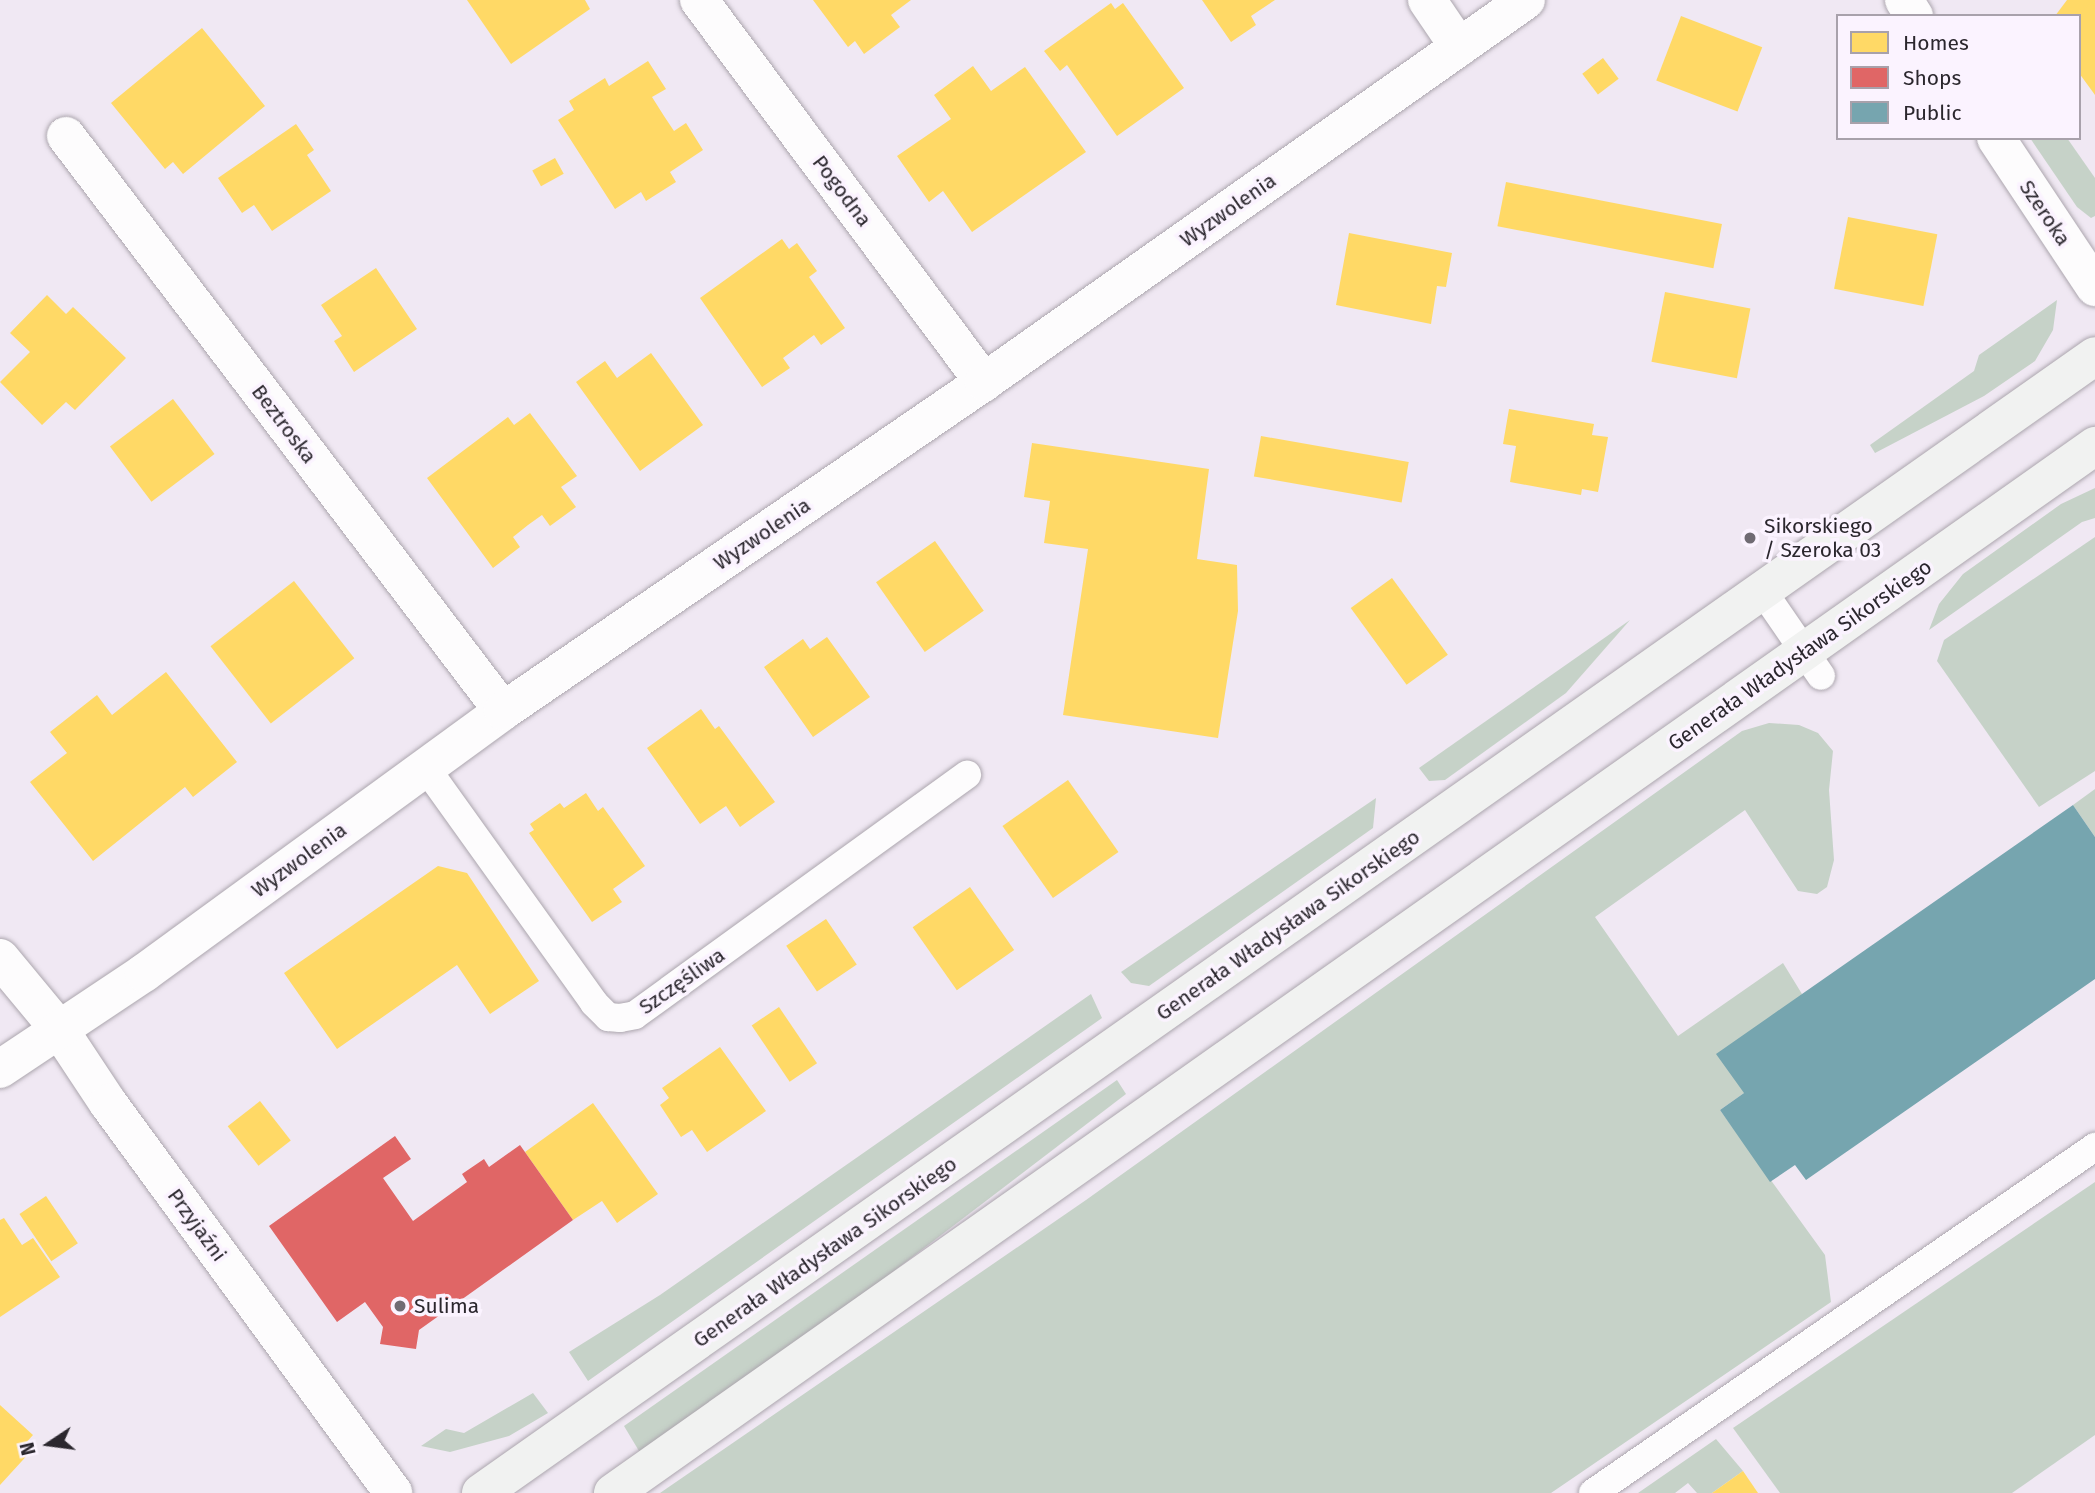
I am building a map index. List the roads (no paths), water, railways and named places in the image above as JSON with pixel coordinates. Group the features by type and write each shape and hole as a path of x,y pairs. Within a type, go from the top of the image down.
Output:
{"main road":[{"name":"Generała Władysława Sikorskiego","path":"481,1493 2095,356"},
{"name":"Generała Władysława Sikorskiego","path":"613,1493 1813,664 2095,446"}],"street":[{"name":"Pogodna","path":"699,0 984,382"},
{"path":"1427,0 1459,47"},
{"name":"Wyzwolenia","path":"0,1069 503,711 984,382 1526,0"},
{"name":"Beztroska","path":"66,136 503,711"},
{"name":"Szeroka","path":"1997,140 2095,287"},
{"name":"Przyjaźni","path":"0,958 59,1029 116,1114 393,1493"}],"lane":[{"path":"1762,590 1813,664"},
{"name":"Szczęśliwa","path":"426,768 594,1003 608,1017 620,1018 635,1015 967,775"},
{"path":"1593,1493 2095,1147"}],"place":[{"name":"Sikorskiego / Szeroka 03","path":"1750,538"},
{"name":"Sulima","path":"400,1306"}]}
